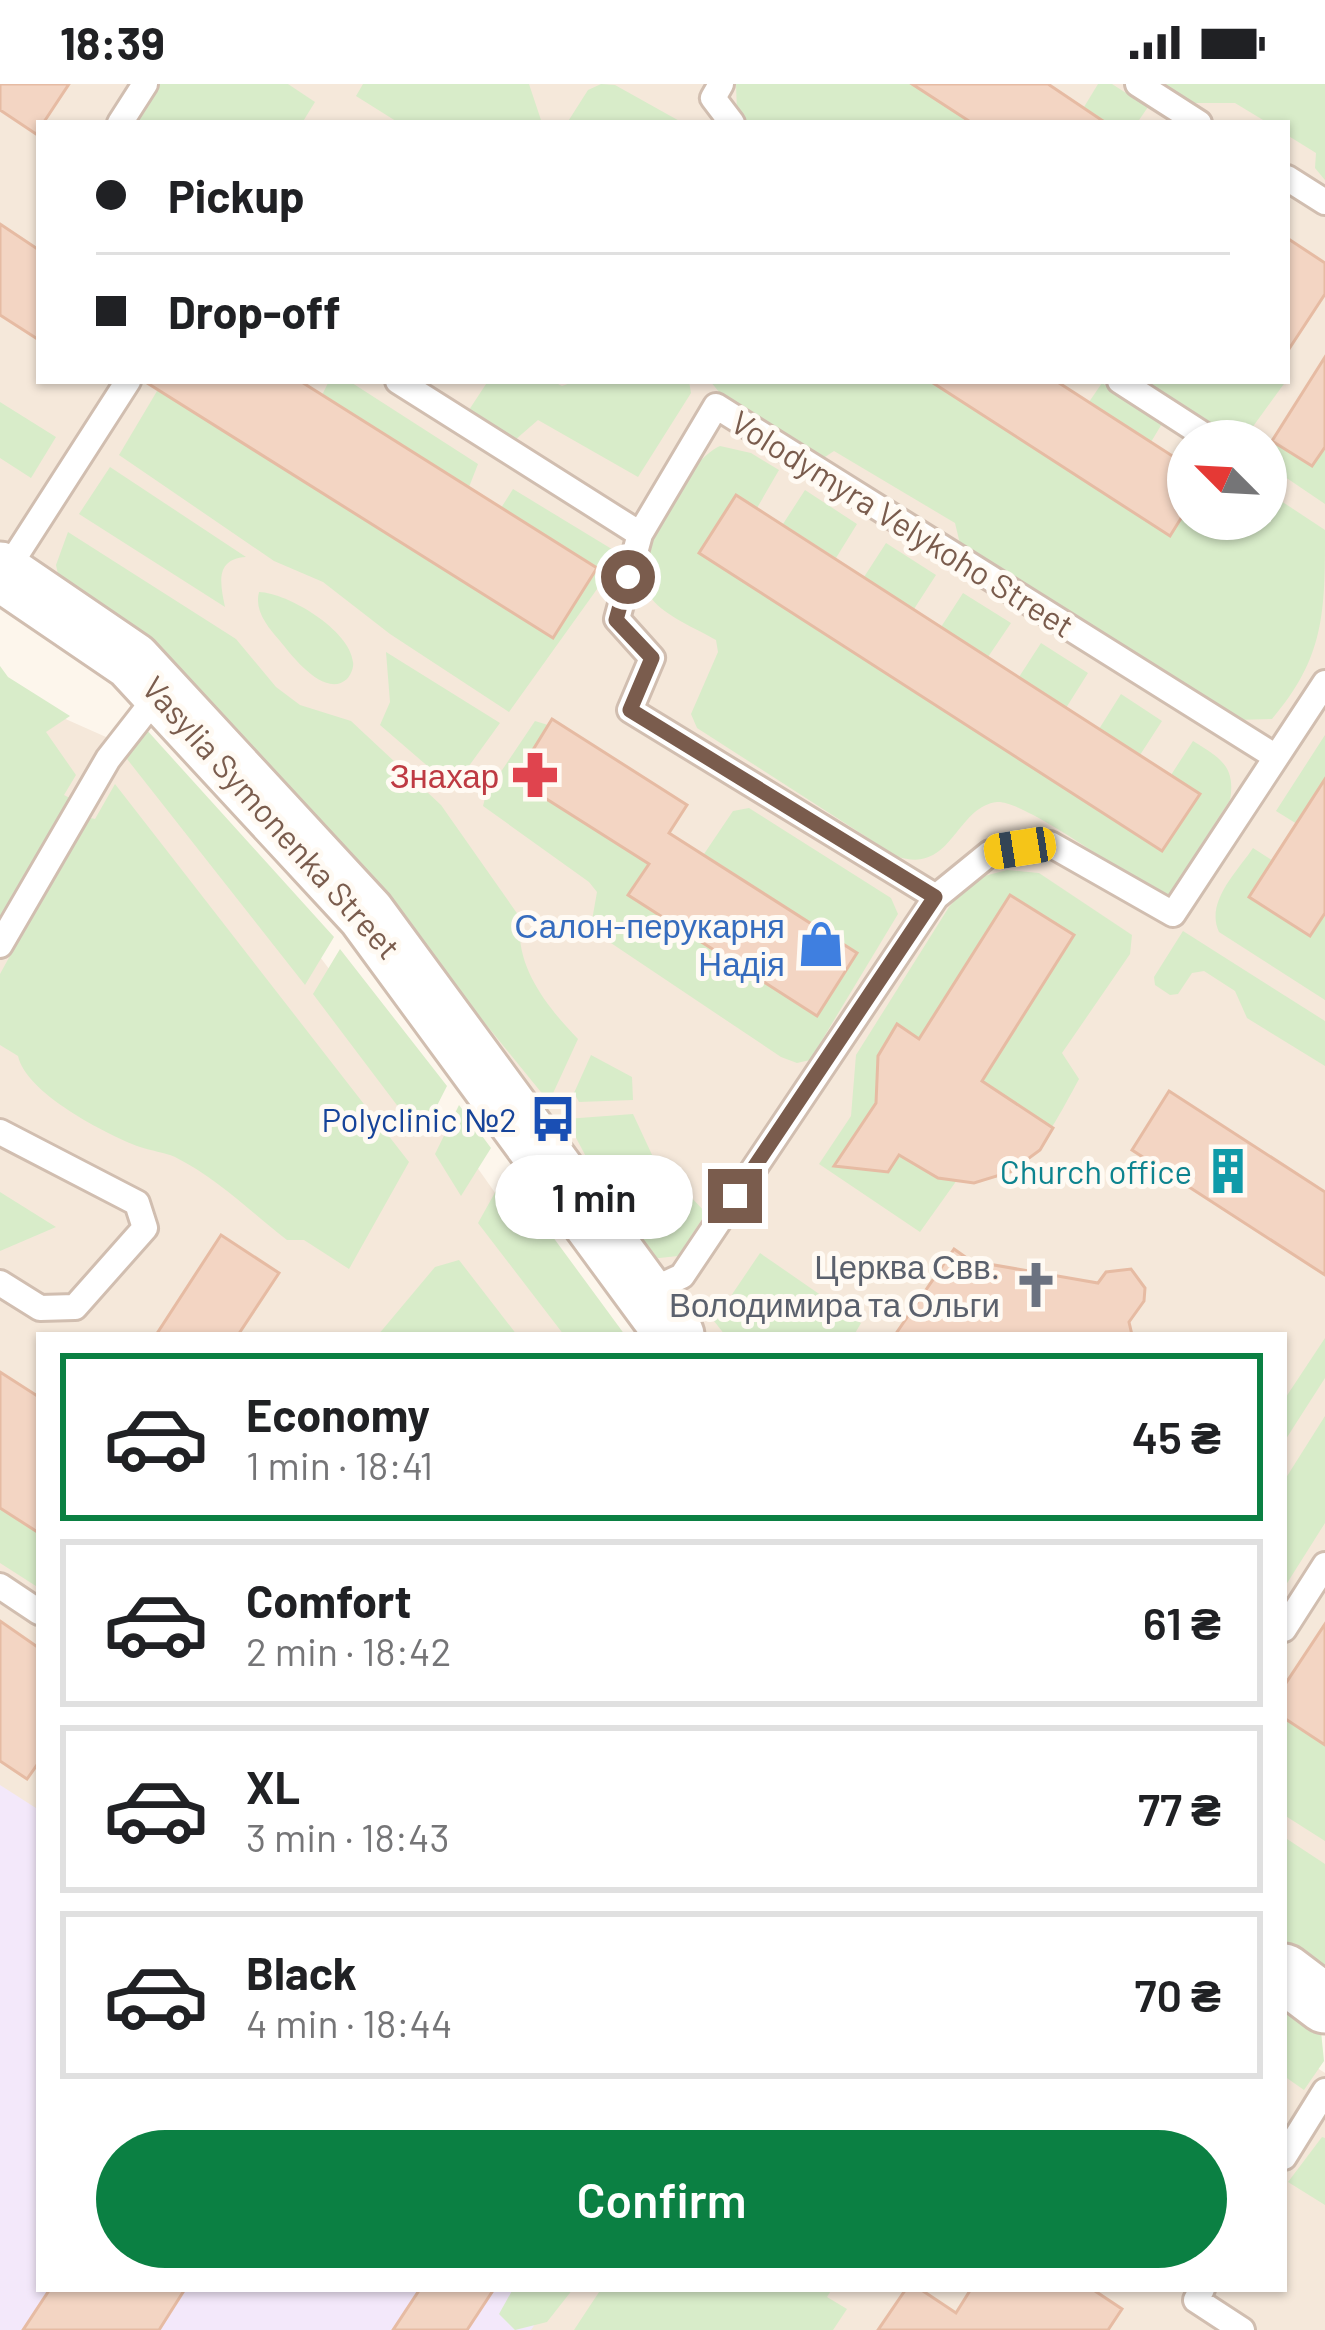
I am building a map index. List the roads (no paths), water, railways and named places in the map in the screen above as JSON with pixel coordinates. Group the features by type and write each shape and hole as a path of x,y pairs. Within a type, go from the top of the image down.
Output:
{"street":[{"name":"Vasylia Symonenka Street","path":"2,572 107,641 161,691 367,914 660,1314"},
{"path":"1287,1975 1325,2003"}],"lane":[{"path":"121,120 146,84"},
{"path":"721,84 713,98 730,120"},
{"path":"1138,84 1194,120"},
{"path":"1290,180 1325,202"},
{"path":"2,572 126,384"},
{"path":"403,384 640,534 616,620 652,658 630,710 935,897"},
{"path":"1125,384 1180,420"},
{"name":"Volodymyra Velykoho Street","path":"640,534 716,406 1276,757"},
{"path":"660,1314 935,897 990,853 1050,844 1173,914 1325,683"},
{"path":"0,946 108,759 161,691"},
{"path":"0,1132 137,1203 145,1228 75,1307 40,1308 0,1283"},
{"path":"1287,1624 1325,1565"},
{"path":"0,1586 36,1610"},
{"path":"1287,2152 1325,2091"},
{"path":"1200,2292 1196,2300 1242,2330"}],"place":[{"name":"Знахар","path":"535,775"},
{"name":"Салон-перукарня Надія","path":"821,944"},
{"name":"Polyclinic №2","path":"553,1119"},
{"name":"Church office","path":"1228,1171"},
{"name":"Церква Свв. Володимира та Ольги","path":"1036,1285"}]}
